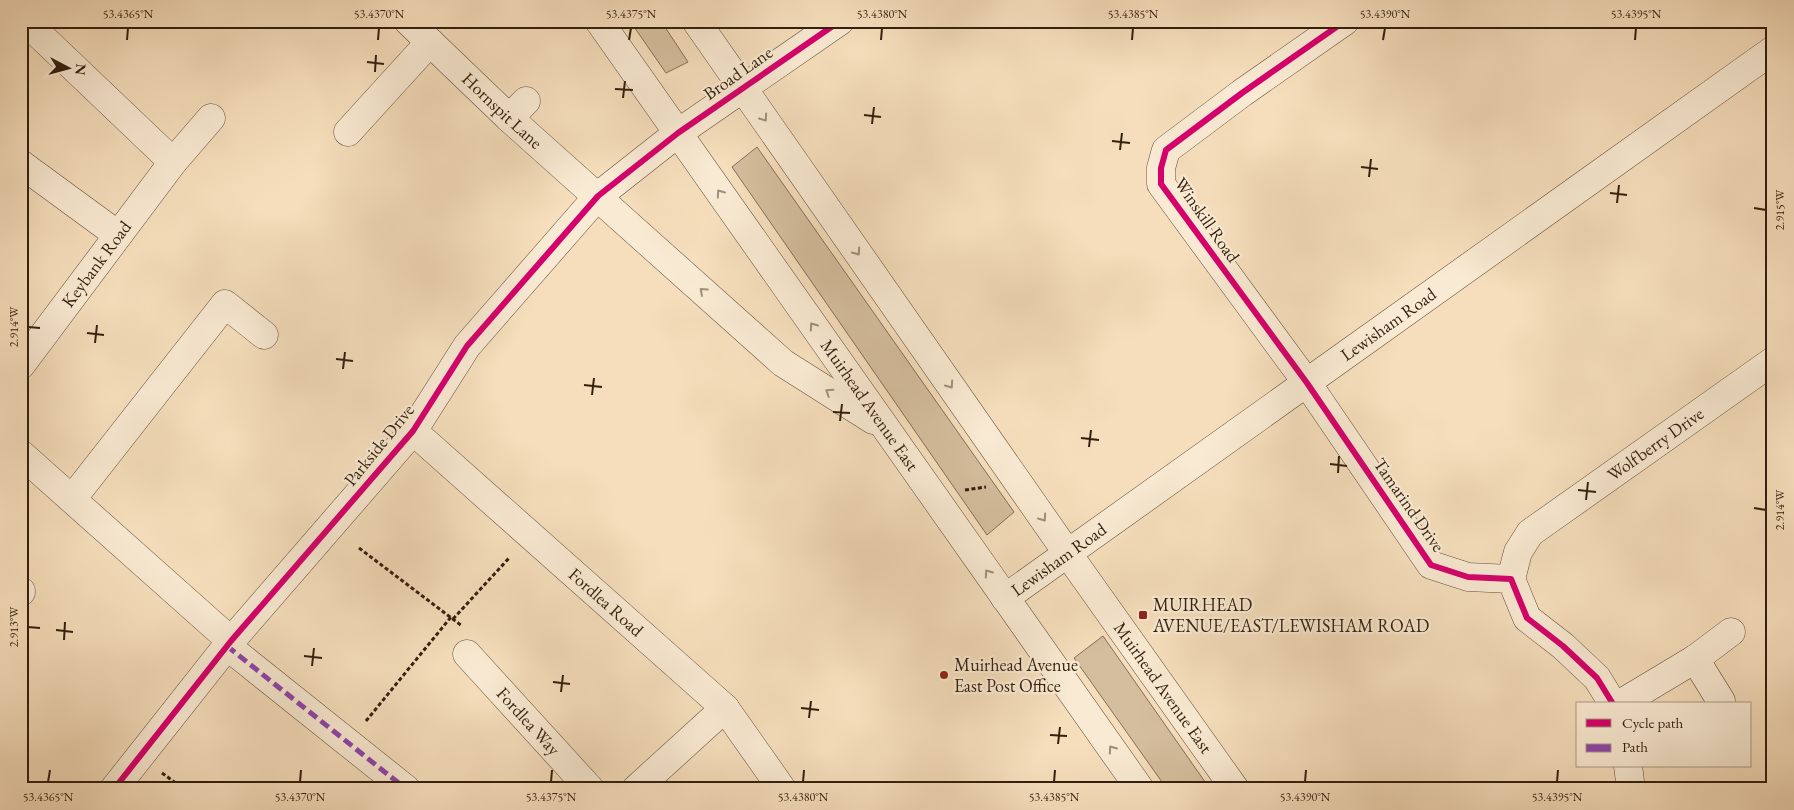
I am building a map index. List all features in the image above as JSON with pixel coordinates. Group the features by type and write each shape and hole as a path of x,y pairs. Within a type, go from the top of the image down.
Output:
{"street":[{"path":"25,21 173,162"},
{"name":"Hornspit Lane","path":"408,21 430,42 518,109 598,196 783,363 885,428"},
{"name":"Muirhead Avenue East","path":"600,21 1140,789"},
{"name":"Muirhead Avenue East","path":"696,21 1013,476 1235,789"},
{"name":"Broad Lane","path":"678,133 840,21"},
{"name":"Winskill Road","path":"1307,383 1162,184 1161,168 1166,150 1242,93 1345,21"},
{"path":"348,132 430,42"},
{"name":"Lewisham Road","path":"1005,598 1773,50"},
{"name":"Keybank Road","path":"21,365 173,162 211,118"},
{"name":"Parkside Drive","path":"114,789 229,643 413,431 467,346 598,196 678,133"},
{"path":"21,164 118,235"},
{"path":"72,499 225,304 264,335"},
{"name":"Wolfberry Drive","path":"1511,579 1518,552 1530,533 1773,361"},
{"name":"Tamarind Drive","path":"1307,383 1431,565 1468,577 1511,579"},
{"name":"Fordlea Road","path":"413,431 725,708 782,789"},
{"path":"21,454 229,643 406,789"},
{"path":"1511,579 1526,618 1563,646 1597,678 1612,702"},
{"path":"1623,702 1695,659 1731,632"},
{"name":"Fordlea Way","path":"467,654 590,789"},
{"path":"1695,659 1721,701"},
{"path":"636,789 725,708"},
{"path":"1628,768 1632,789"}],"path":[{"path":"938,503 954,492 998,485 1013,476"},
{"path":"348,743 452,618 530,535"},
{"path":"359,548 473,634 467,654"}],"shaded area":[{"path":"630,21 661,21 688,62 666,73"},
{"path":"757,147 1014,512 987,535 732,167"},
{"path":"1103,636 1210,789 1167,789 1074,658"}],"marked path":[{"path":"227,646 406,789"}],"cycle path":[{"path":"114,789 231,641 413,431 467,346 598,196 678,133 840,21"},
{"path":"1345,21 1242,93 1166,150 1161,168 1161,184 1307,383 1431,565 1468,577 1511,579 1527,618 1563,646 1597,678 1612,702"}],"place":[{"name":"MUIRHEAD AVENUE/EAST/LEWISHAM ROAD","path":"1143,615"},
{"name":"Muirhead Avenue East Post Office","path":"944,675"}]}
